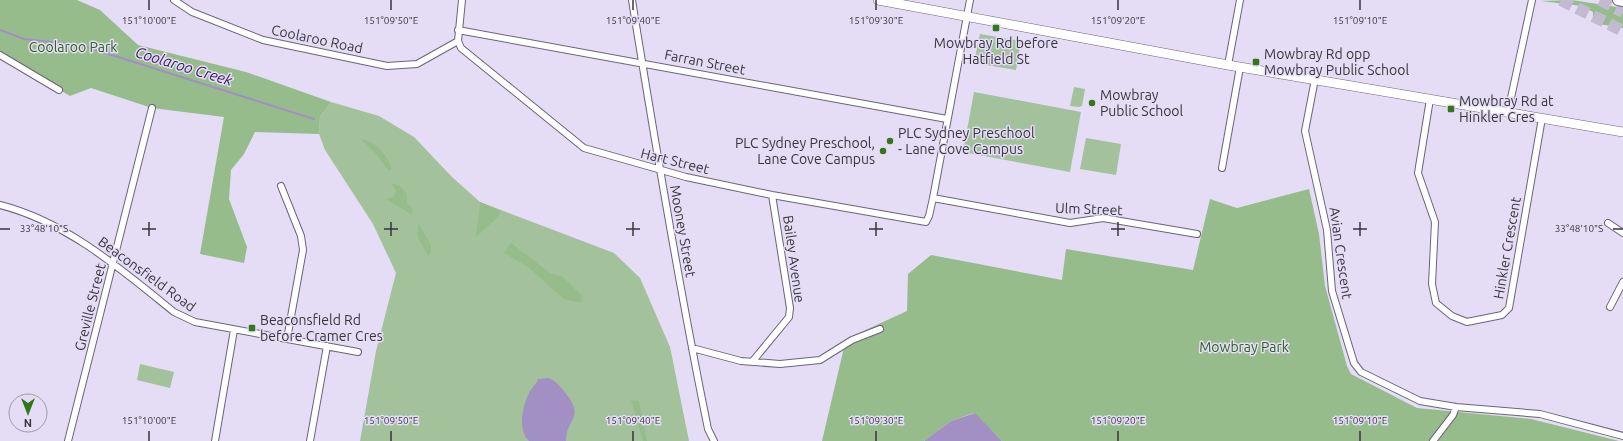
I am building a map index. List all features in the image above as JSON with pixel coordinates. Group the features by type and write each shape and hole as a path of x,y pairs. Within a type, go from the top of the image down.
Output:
{"main road":[{"path":"878,0 1228,65 1623,132"},
{"path":"1618,0 1623,0"}],"street":[{"name":"Coolaroo Road","path":"174,0 192,12 263,40 387,66 417,64 458,41"},
{"path":"458,41 462,0"},
{"name":"Mooney Street","path":"632,0 660,171 692,348 708,429 714,441"},
{"path":"933,198 970,0"},
{"path":"1228,65 1240,0"},
{"path":"1508,112 1532,0"},
{"name":"Farran Street","path":"458,30 947,119"},
{"name":"Hart Street","path":"458,41 461,48 472,58 584,148 660,171 772,195 926,222 933,198"},
{"path":"0,55 59,90"},
{"path":"1222,168 1240,67"},
{"name":"Avian Crescent","path":"1315,79 1305,131 1327,230 1332,291 1354,362 1361,372 1420,402 1456,407 1540,414 1623,436"},
{"name":"Hinkler Crescent","path":"1430,99 1418,172 1435,222 1432,284 1436,303 1443,311 1467,322 1502,315 1509,308 1542,118"},
{"name":"Greville Street","path":"68,441 152,108"},
{"path":"281,186 301,236 303,250 287,339"},
{"name":"Bailey Avenue","path":"752,362 789,317 790,308 772,195"},
{"name":"Ulm Street","path":"933,198 1066,222 1103,218 1197,234"},
{"name":"Beaconsfield Road","path":"0,205 32,215 77,240 113,263 181,316 194,322 358,352"},
{"path":"1608,223 1623,233"},
{"path":"1610,307 1623,282"},
{"path":"692,348 741,361 780,364 820,360 852,340 880,329"},
{"path":"215,441 234,330"},
{"path":"310,441 326,346"},
{"path":"1433,441 1454,414 1456,407"}],"green space":[{"name":"Coolaroo Park","path":"0,0 77,0 100,10 138,45 246,72 331,102 320,117 319,134 255,132 244,154 231,170 229,199 247,247 244,263 200,254 224,117 152,108 91,88 70,96 0,55"},
{"path":"1572,0 1623,8 1623,28 1593,23 1593,12 1582,6 1541,1"},
{"path":"980,34 1021,41 1016,70 974,63"},
{"path":"1074,87 1085,89 1082,106 1079,107 1070,106"},
{"path":"974,92 1081,112 1070,172 963,152"},
{"path":"331,102 379,116 414,137 452,177 480,202 614,253 640,278 670,347 689,441 360,441 376,351 396,273 373,224 325,150 319,134 320,117"},
{"path":"1086,138 1121,144 1116,175 1080,169"},
{"path":"361,139 377,146 384,154 392,169 389,171 376,154"},
{"path":"391,183 400,186 407,194 407,203 413,210 411,214 386,199 393,197 396,191"},
{"name":"Mowbray Park","path":"1309,189 1319,234 1325,286 1347,366 1351,374 1417,408 1531,419 1619,441 1002,441 974,413 951,421 924,441 822,441 846,339 907,311 908,274 931,255 1062,280 1066,249 1193,270 1210,199 1237,208"},
{"path":"480,202 501,211 497,218 476,237"},
{"path":"418,223 431,245 431,252 428,256 418,237"},
{"path":"511,243 550,273 563,277 582,296 581,303 564,299 528,267 504,253"},
{"path":"140,364 174,372 170,388 137,380"},
{"path":"631,400 639,401 647,441 643,441"}],"shaded area":[{"path":"549,378 557,383 572,403 574,409 573,419 566,434 566,441 529,441 523,431 522,425 526,400 538,379"},
{"path":"975,413 1002,441 924,441 951,421"}],"waterway":[{"name":"Coolaroo Creek","path":"0,30 24,39 79,45 314,119"}],"tunnel":[{"path":"1561,0 1623,31"},
{"path":"1600,0 1623,12"}],"place":[{"name":"Mowbray Rd before Hatfield St","path":"996,28"},
{"name":"Mowbray Rd opp Mowbray Public School","path":"1256,62"},
{"name":"Mowbray Public School","path":"1092,103"},
{"name":"Mowbray Rd at Hinkler Cres","path":"1451,109"},
{"name":"PLC Sydney Preschool - Lane Cove Campus","path":"890,141"},
{"name":"PLC Sydney Preschool, Lane Cove Campus","path":"883,151"},
{"name":"Beaconsfield Rd before Cramer Cres","path":"252,328"}]}
